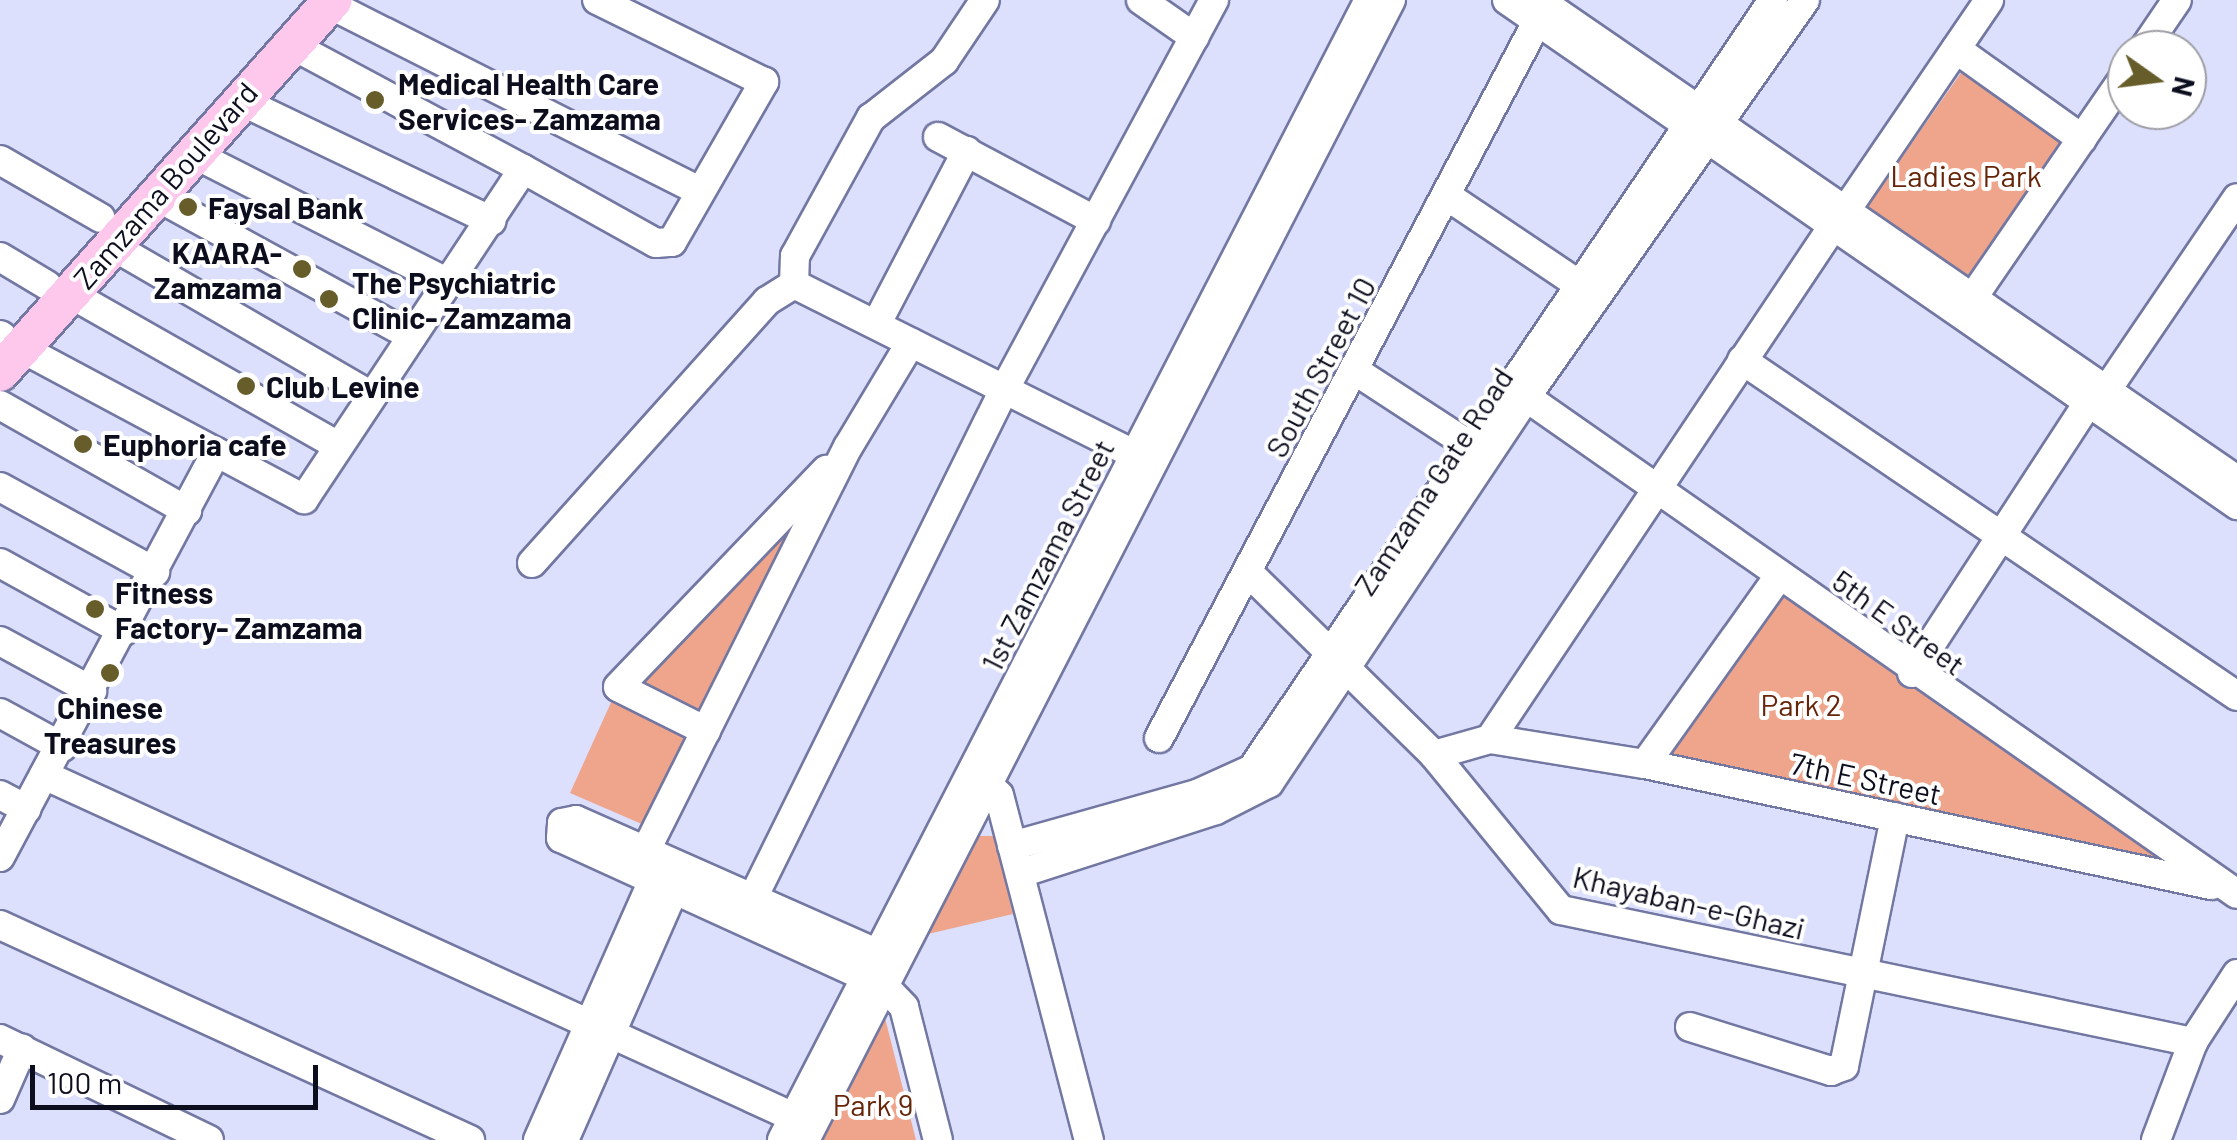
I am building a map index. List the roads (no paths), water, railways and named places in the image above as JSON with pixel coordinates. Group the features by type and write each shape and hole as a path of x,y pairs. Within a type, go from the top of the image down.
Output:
{"main road":[{"name":"Zamzama Boulevard","path":"106,232 154,195 290,44 321,1"},
{"name":"Zamzama Boulevard","path":"5,346 321,1"}],"street":[{"path":"290,44 663,246 764,82 597,0"},
{"path":"532,563 740,329 794,284 795,256 871,118 944,61 985,0"},
{"path":"1141,0 1194,37"},
{"path":"748,908 1004,390 1214,0"},
{"path":"1507,0 1538,12 2096,398 2234,487"},
{"name":"Zamzama Gate Road","path":"1702,127 1773,0"},
{"name":"Zamzama Gate Road","path":"1017,860 1243,778 1336,665 1526,397 1617,250 1702,127 1806,0"},
{"path":"1434,756 1490,740 1654,486 1989,0"},
{"path":"2156,30 2177,0"},
{"path":"321,1 699,192"},
{"name":"1st Zamzama Street","path":"798,1130 1380,2"},
{"name":"South Street 10","path":"1159,738 1447,196 1538,12"},
{"path":"1956,49 2082,139"},
{"path":"239,100 490,221"},
{"path":"1971,300 2107,102"},
{"path":"938,137 1096,221"},
{"path":"878,321 967,151"},
{"path":"192,153 448,284"},
{"path":"0,160 106,232 372,396"},
{"path":"5,346 304,499 523,169"},
{"path":"154,195 412,336"},
{"path":"1447,196 1578,284"},
{"path":"1912,673 1999,534 2237,198"},
{"name":"Zamzama Gate Road","path":"1336,665 1470,445 1578,284 1617,250"},
{"path":"0,256 338,446"},
{"path":"1898,261 1971,300 2096,398"},
{"path":"794,284 878,321 911,342 1136,455"},
{"path":"564,1140 600,1023 706,731 848,447 911,342"},
{"name":"1st Zamzama Street","path":"1099,548 1136,455 1202,347"},
{"path":"1742,360 2237,696"},
{"path":"1354,370 1470,445"},
{"name":"5th E Street","path":"1526,397 1912,673 2232,892"},
{"path":"0,405 187,512"},
{"path":"706,731 618,687 848,447"},
{"path":"0,857 124,631 216,452"},
{"path":"0,487 155,572"},
{"path":"0,564 124,631"},
{"name":"Khayaban-e-Ghazi","path":"1249,573 1336,665 1434,756 1561,910 2193,1042"},
{"path":"1645,764 1779,576"},
{"path":"0,641 92,691"},
{"path":"0,713 62,747"},
{"name":"7th E Street","path":"1490,740 1645,764 2232,892"},
{"path":"44,776 600,1023 798,1130"},
{"path":"980,776 1017,860 1089,1140"},
{"path":"0,794 26,809"},
{"path":"1690,1027 1839,1069 1849,1059 1894,817"},
{"path":"655,869 748,908 877,972 904,1007 938,1140"},
{"path":"0,925 470,1140"},
{"path":"2156,1140 2193,1042 2237,974"},
{"path":"538,1140 600,1023"},
{"path":"0,1099 11,1044 209,1140"}],"place":[{"name":"Medical Health Care Services- Zamzama","path":"375,100"},
{"name":"Faysal Bank","path":"188,207"},
{"name":"KAARA- Zamzama","path":"302,269"},
{"name":"The Psychiatric Clinic- Zamzama","path":"329,299"},
{"name":"Club Levine","path":"246,386"},
{"name":"Euphoria cafe","path":"83,444"},
{"name":"Fitness Factory- Zamzama","path":"95,609"},
{"name":"Chinese Treasures","path":"110,673"}],"park label":[{"name":"Ladies Park","path":"1966,175"},
{"name":"Park 2","path":"1801,704"},
{"name":"Park 9","path":"873,1104"}]}
